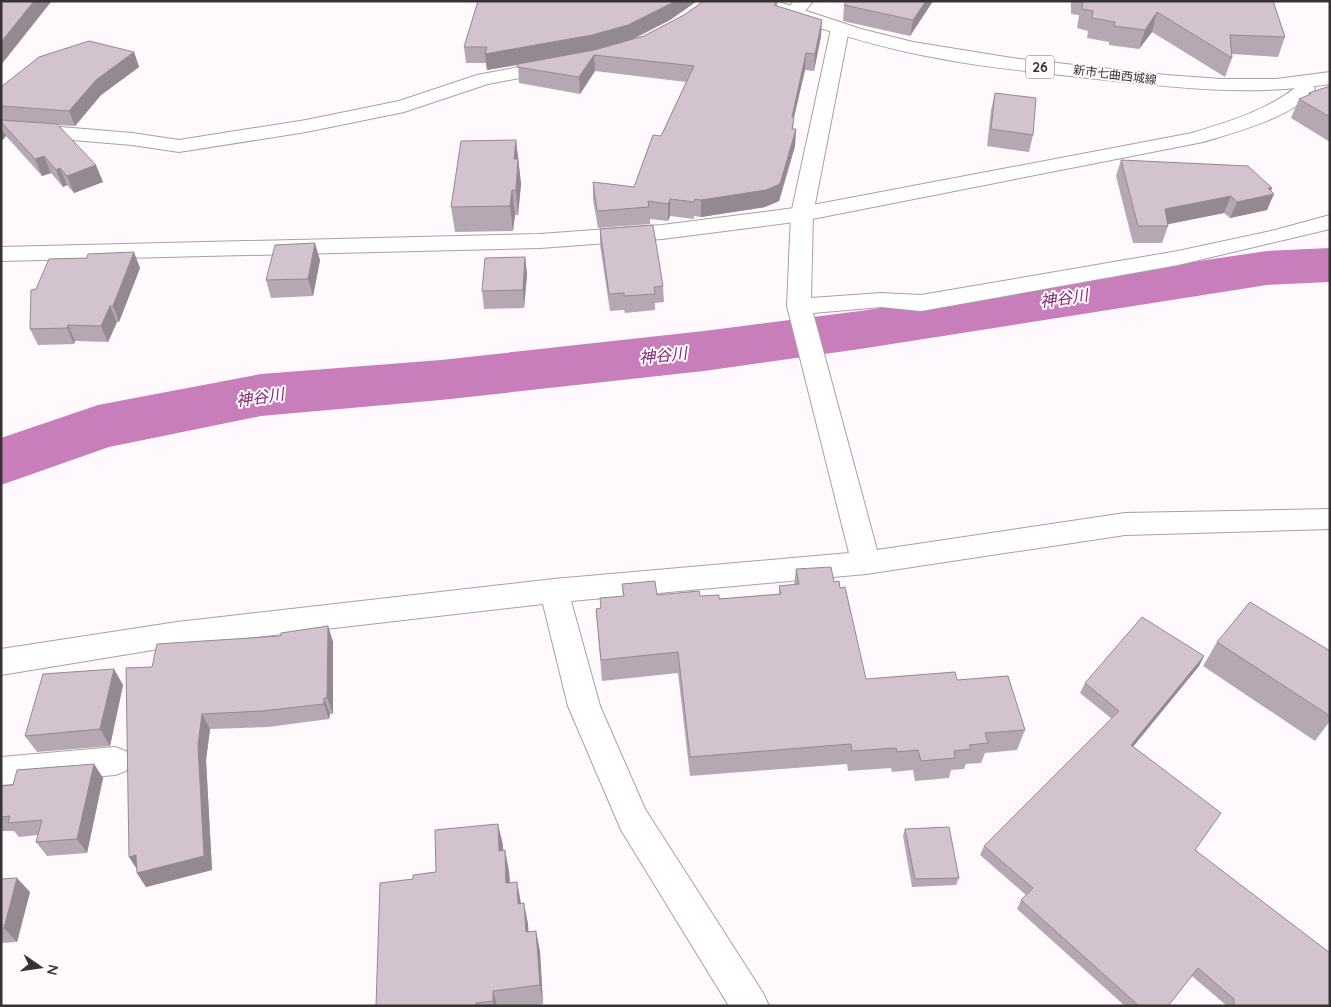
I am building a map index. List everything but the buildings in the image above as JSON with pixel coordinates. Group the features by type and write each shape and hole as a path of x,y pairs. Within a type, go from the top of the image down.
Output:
{"street":[{"name":"新市七曲西城線","path":"758,1 799,7 840,29 914,48 1014,64 1165,81 1245,86 1303,84 1330,78"},
{"path":"840,29 802,214 800,310 864,552"},
{"path":"1,128 132,138 179,146 306,126 404,106 484,79 576,62"},
{"path":"1,254 540,241 662,232 802,214 1196,138 1251,121 1290,101 1305,89 1303,84"},
{"path":"800,310 881,300 921,303 1178,259 1285,235 1330,222"},
{"path":"1,662 177,634 554,591 864,552 1125,524 1330,519"},
{"path":"554,591 584,706 633,819 750,1006"},
{"path":"1,770 115,761"}],"waterway":[{"name":"神谷川","path":"1,462 98,427 261,395 441,380 704,351 860,330 1267,268 1330,265"}]}
